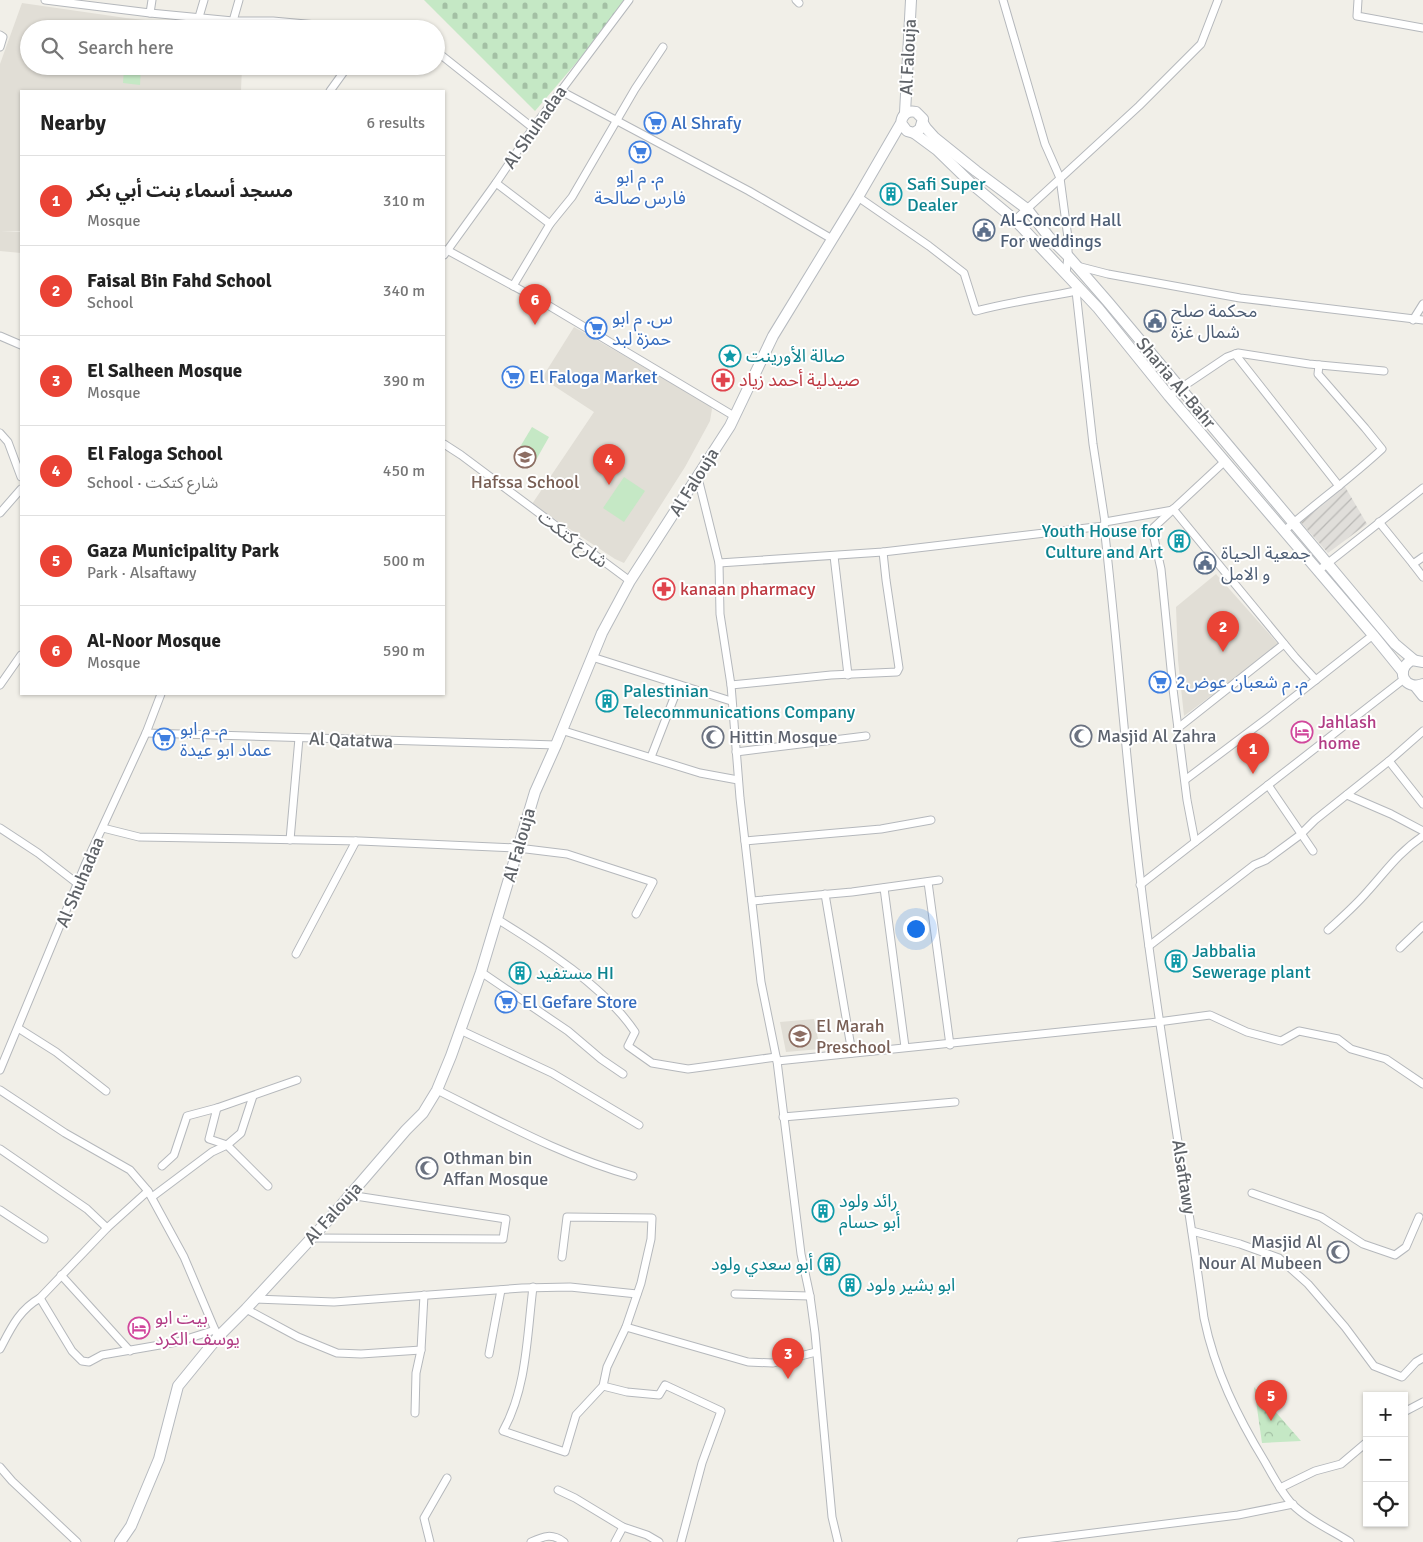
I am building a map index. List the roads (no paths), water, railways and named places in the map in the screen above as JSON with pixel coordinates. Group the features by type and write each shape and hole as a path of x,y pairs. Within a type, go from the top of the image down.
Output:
{"main road":[{"name":"Al Falouja","path":"124,1540 159,1459 178,1386 216,1333 246,1309 311,1238 423,1113 437,1090 481,972 535,792 602,633 630,581 698,478 734,416 773,336 858,197 903,118 911,0"},
{"path":"912,111 919,113 923,123 920,129 914,133 907,132 903,118 912,111"},
{"name":"Sharia Al-Bahr","path":"923,123 935,138 1026,209 1049,237 1077,266 1395,644 1419,659"},
{"name":"Sharia Al-Bahr","path":"914,133 937,150 972,184 1014,220 1066,274 1078,290 1098,308 1224,462 1373,635 1407,682 1419,685"},
{"path":"1403,675 1408,662 1419,659"},
{"path":"1419,685 1423,696"}],"street":[{"path":"45,0 224,20"},
{"path":"150,13 152,0"},
{"path":"199,17 204,0"},
{"path":"233,20 239,0"},
{"name":"Al Shuhadaa","path":"446,252 533,128 629,0"},
{"path":"1003,0 1045,144 1060,178 1068,238 1066,274"},
{"path":"1014,220 1139,106 1201,44 1218,0"},
{"path":"1358,0 1357,16 1423,28"},
{"path":"0,34 3,37 0,48"},
{"path":"514,286 550,224 572,196 635,89 663,47"},
{"path":"445,58 533,128"},
{"path":"331,90 342,75"},
{"path":"561,91 749,191 832,240"},
{"path":"496,183 550,224"},
{"path":"858,197 929,246 964,273 976,311 1004,303 1044,298 1078,290"},
{"path":"446,252 514,286 734,416"},
{"path":"1077,266 1108,274 1240,298 1423,320"},
{"name":"Alsaftawy","path":"1078,290 1093,444 1104,524 1140,885 1158,1022 1210,1347 1224,1387 1280,1488 1293,1504 1314,1520 1350,1542"},
{"path":"1413,320 1423,304"},
{"path":"0,336 20,345"},
{"path":"1169,396 1227,357 1238,353 1384,372"},
{"path":"1235,354 1340,486"},
{"path":"1284,531 1382,450 1318,374 1319,365"},
{"path":"0,433 8,442 20,474"},
{"name":"شارع كتكت","path":"445,445 630,581"},
{"path":"1194,842 1171,673 1161,569 1152,530 1224,462"},
{"path":"698,478 718,562 720,614 731,685 738,780 761,982 776,1059 800,1254 810,1296 832,1518 838,1542"},
{"path":"1318,571 1423,488"},
{"path":"0,513 20,490"},
{"path":"718,562 883,552 1104,524 1173,510"},
{"path":"1173,510 1316,680"},
{"path":"1378,522 1423,577"},
{"path":"731,685 896,672 899,668 883,552"},
{"path":"834,556 848,675"},
{"path":"1413,564 1423,557"},
{"path":"1185,780 1373,635"},
{"path":"1178,728 1284,644"},
{"path":"0,685 20,656"},
{"path":"592,657 731,701"},
{"path":"1140,885 1268,785 1403,675"},
{"path":"651,757 679,685"},
{"name":"Al Shuhadaa","path":"0,1070 78,884 146,733 160,695"},
{"path":"561,730 700,773 738,780"},
{"path":"1149,946 1254,865 1266,860 1300,835 1315,820 1389,761 1423,731"},
{"name":"Al Qatatwa","path":"146,733 556,745"},
{"path":"736,752 866,736"},
{"path":"290,840 299,738"},
{"path":"1389,761 1423,804"},
{"path":"1268,785 1300,835 1313,851"},
{"path":"1347,795 1391,814 1423,831"},
{"path":"745,841 881,829 932,820"},
{"path":"0,828 38,853 78,884"},
{"path":"103,828 138,837 356,841 518,848 567,854 653,882 636,914"},
{"path":"1328,930 1367,893 1388,866 1407,846 1423,836"},
{"path":"296,954 356,841"},
{"path":"752,901 884,888 939,880"},
{"path":"928,882 950,1044"},
{"path":"884,888 905,1047"},
{"path":"826,894 852,1053"},
{"path":"497,919 534,942 578,975 619,1010 635,1032 628,1046 652,1063 688,1068 950,1044 1210,1015 1247,1032 1281,1041 1299,1031 1338,1039 1351,1049 1386,1059 1423,1084"},
{"path":"1400,948 1423,926"},
{"path":"481,972 568,1031 601,1059 624,1074"},
{"path":"18,1028 56,1052 106,1091"},
{"path":"460,1030 552,1073 639,1125"},
{"path":"162,1166 174,1155 187,1116 218,1108 297,1080"},
{"path":"0,1090 53,1125 130,1170 150,1194 184,1257 216,1333 102,1355 89,1362 82,1361 72,1351 40,1298"},
{"path":"437,1090 576,1156 633,1176"},
{"path":"1,1343 16,1318 26,1307 40,1298 107,1228 150,1194 212,1152 227,1145 241,1133 253,1096"},
{"path":"783,1117 955,1102"},
{"path":"218,1108 209,1139 227,1145 268,1186"},
{"path":"0,1149 87,1208 107,1228"},
{"path":"1252,1192 1321,1217 1363,1244 1395,1255 1406,1247 1419,1216"},
{"path":"311,1238 503,1239 506,1219 349,1194"},
{"path":"0,1210 44,1240"},
{"path":"533,1288 517,1401 503,1430 565,1452 576,1414 603,1386 607,1367 626,1327 641,1283 651,1239 652,1218 567,1217 562,1257"},
{"path":"1192,1231 1240,1244 1279,1258 1314,1291 1346,1327 1374,1366 1402,1377 1416,1362 1423,1358"},
{"path":"61,1275 130,1351"},
{"path":"255,1299 334,1302 570,1287 637,1294"},
{"path":"489,1354 501,1290"},
{"path":"735,1294 810,1296"},
{"path":"415,1413 416,1373 421,1350 424,1295"},
{"path":"246,1309 298,1337 337,1353 361,1354 421,1350"},
{"path":"626,1327 748,1362 773,1363 816,1352"},
{"path":"603,1386 627,1392 659,1395 665,1385 721,1412 702,1463 681,1542"},
{"path":"1408,1410 1423,1402"},
{"path":"1280,1488 1315,1471 1340,1464 1363,1445"},
{"path":"0,1467 12,1481 77,1542"},
{"path":"430,1542 424,1518 448,1478"},
{"path":"558,1490 623,1527 659,1542"},
{"path":"1021,1542 1238,1515 1293,1504"},
{"path":"614,1542 623,1527"},
{"path":"531,1542 542,1536 554,1535 564,1542"}],"place":[{"name":"Al Shrafy","path":"655,123"},
{"name":"م. م ابو فارس صالحة","path":"640,152"},
{"name":"Safi Super Dealer","path":"891,194"},
{"name":"Al-Concord Hall For weddings","path":"984,230"},
{"name":"محكمة صلح شمال غزة","path":"1155,321"},
{"name":"Al-Noor Mosque","path":"535,325"},
{"name":"س. م ابو حمزة لبد","path":"596,328"},
{"name":"صالة الأورينت","path":"730,356"},
{"name":"El Faloga Market","path":"513,377"},
{"name":"صيدلية أحمد زياد","path":"723,380"},
{"name":"Hafssa School","path":"525,457"},
{"name":"El Faloga School","path":"609,485"},
{"name":"Youth House for Culture and Art","path":"1179,541"},
{"name":"جمعية الحياة و الامل","path":"1205,563"},
{"name":"kanaan pharmacy","path":"664,589"},
{"name":"Faisal Bin Fahd School","path":"1223,652"},
{"name":"م. م شعبان عوض2","path":"1160,682"},
{"name":"Palestinian Telecommunications Company","path":"607,701"},
{"name":"Jahlash home","path":"1302,732"},
{"name":"Masjid Al Zahra","path":"1081,736"},
{"name":"Hittin Mosque","path":"713,737"},
{"name":"م. م ابو عماد ابو عيدة","path":"164,739"},
{"name":"مسجد أسماء بنت أبي بكر","path":"1253,774"},
{"name":"Jabbalia Sewerage plant","path":"1176,961"},
{"name":"مستفيد HI","path":"520,973"},
{"name":"El Gefare Store","path":"506,1002"},
{"name":"El Marah Preschool","path":"800,1036"},
{"name":"Othman bin Affan Mosque","path":"427,1168"},
{"name":"رائد ولود أبو حسام","path":"823,1211"},
{"name":"Masjid Al Nour Al Mubeen","path":"1338,1252"},
{"name":"أبو سعدي ولود","path":"829,1264"},
{"name":"ابو بشير ولود","path":"850,1285"},
{"name":"بيت ابو يوسف الكرد","path":"139,1328"},
{"name":"El Salheen Mosque","path":"788,1379"},
{"name":"Gaza Municipality Park","path":"1271,1421"}]}
